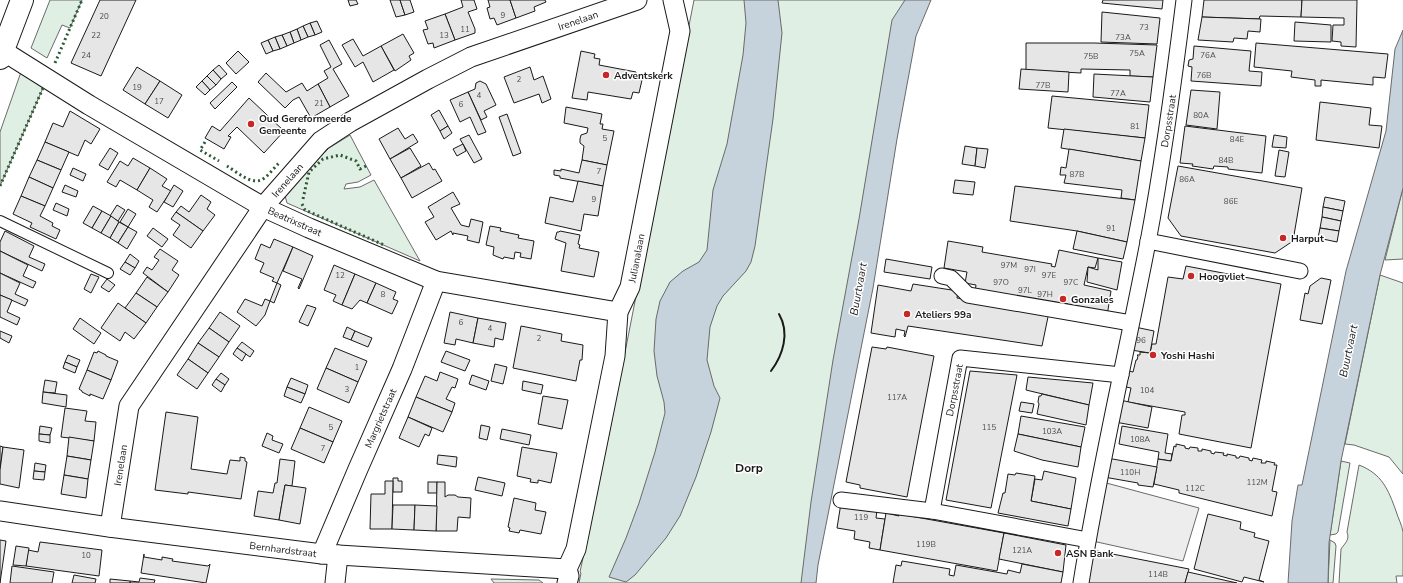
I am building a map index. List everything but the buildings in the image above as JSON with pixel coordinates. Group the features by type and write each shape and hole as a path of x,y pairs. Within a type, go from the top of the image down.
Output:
{"street":[{"path":"1,54 22,0"},
{"name":"Irenelaan","path":"110,527 129,406 263,207 321,141 350,122 471,57 637,0"},
{"name":"Julianalaan","path":"567,576 576,549 615,356 618,312 630,287 680,31 673,0"},
{"name":"Dorpsstraat","path":"1081,583 1088,540 1148,241 1174,84 1184,0"},
{"name":"Beatrixstraat","path":"1,54 263,207 314,230 436,281 618,312"},
{"path":"1148,241 1300,271"},
{"path":"942,276 951,278 968,294 1131,323"},
{"name":"Margrietstraat","path":"334,583 330,555 358,469 402,369 436,281"},
{"name":"Dorpsstraat","path":"932,511 960,358 1121,375"},
{"path":"841,500 932,511 1088,540"},
{"name":"Bernhardstraat","path":"0,511 110,527 330,555 567,576"}],"lane":[{"path":"0,221 108,273"}],"green space":[{"path":"50,0 82,0 70,28 62,25 47,58 31,48"},
{"path":"694,0 918,0 811,583 579,583"},
{"path":"21,72 43,88 0,186 0,132"},
{"path":"350,135 371,175 358,182 346,184 344,189 360,187 374,180 420,261 287,203 284,192 329,148"},
{"path":"1403,188 1403,259 1385,260"},
{"path":"1380,275 1403,283 1403,474 1389,457 1354,445 1345,444"},
{"path":"1341,461 1350,463 1338,532 1330,535"},
{"path":"1359,465 1373,473 1383,483 1387,489 1402,527 1403,576 1396,576 1397,583 1339,583 1341,549 1348,535 1347,532"},
{"path":"1330,540 1335,543 1336,546 1333,583 1328,583"},
{"path":"491,579 539,580 543,583 494,583"}],"shaded area":[{"path":"1099,481 1199,508 1183,561 1088,540"}],"water":[{"path":"744,0 778,0 782,33 773,119 755,246 751,262 746,271 723,296 717,306 710,327 707,360 714,386 720,398 711,432 696,477 680,516 666,538 635,575 626,582 609,577 639,503 655,452 665,413 664,402 657,376 654,351 656,319 660,301 670,282 683,271 699,262 707,250 713,190 727,144 743,55 746,23"},
{"name":"Buurtvaart","path":"905,0 931,0 916,36 897,139 873,288 818,565 816,583 801,583 811,502 833,360 859,219 892,20"},
{"name":"Buurtvaart","path":"1403,30 1403,188 1380,275 1341,461 1329,543 1328,583 1288,583 1292,521 1298,485 1302,485 1346,271 1386,131 1395,49"}],"hedge":[{"path":"55,63 82,0"},
{"path":"0,186 43,88"},
{"path":"205,142 200,150 219,161"},
{"path":"303,199 309,172 323,159 340,155 356,161 360,169 366,166"},
{"path":"227,166 249,180 259,181 279,163"},
{"path":"302,204 305,210 384,245"}],"wall":[{"path":"771,371 779,358 784,344 784,329 779,314"}],"place":[{"name":"Adventskerk","path":"606,75"},
{"name":"Oud Gereformeerde Gemeente","path":"251,124"},
{"name":"Harput","path":"1283,238"},
{"name":"Hoogvliet","path":"1191,276"},
{"name":"Gonzales","path":"1063,299"},
{"name":"Ateliers 99a","path":"907,314"},
{"name":"Yoshi Hashi","path":"1153,355"},
{"name":"ASN Bank","path":"1058,553"}],"district":[{"name":"Dorp","path":"749,468"}]}
